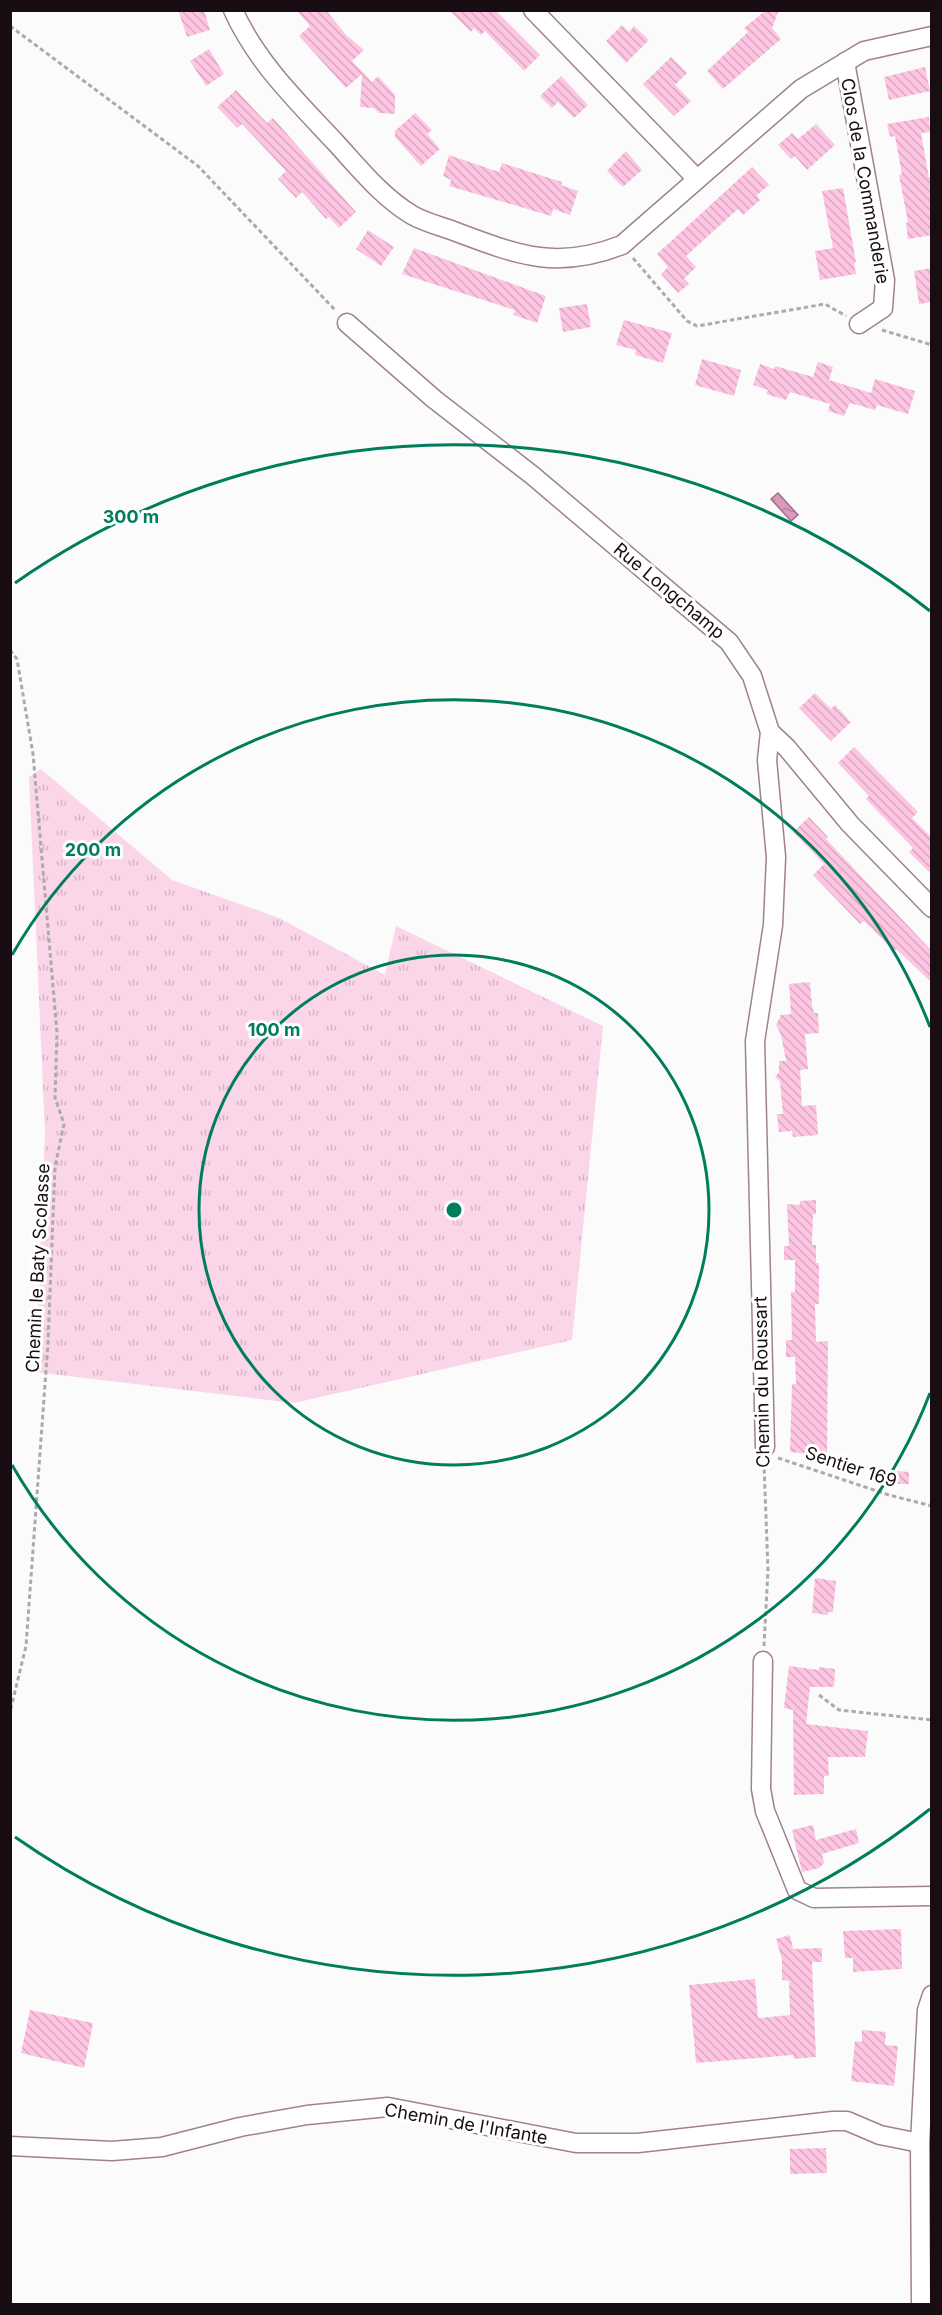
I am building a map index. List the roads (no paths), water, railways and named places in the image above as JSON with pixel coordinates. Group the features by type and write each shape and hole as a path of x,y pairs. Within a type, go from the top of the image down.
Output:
{"street":[{"path":"233,10 245,37 265,66 373,183 413,216 504,250 526,255 573,259 599,254 622,245 801,89 864,51 932,36"},
{"path":"533,10 697,179"},
{"name":"Clos de la Commanderie","path":"845,62 885,280 883,308 859,324"},
{"name":"Rue Longchamp","path":"347,323 434,399 532,475 729,642 752,676 770,732 787,748 850,824 932,908"},
{"name":"Chemin du Roussart","path":"765,1447 755,1041 773,925 776,869 767,760 770,732"},
{"path":"763,1661 761,1789 765,1811 797,1890 814,1898 932,1896"},
{"path":"921,2304 920,2143 927,2010 932,1995"},
{"name":"Chemin de l'Infante","path":"10,2146 112,2151 162,2147 240,2127 306,2115 388,2107 576,2143 638,2143 847,2121 880,2135 920,2143"}],"water":[{"path":"778,493 798,515 791,521 771,499"}]}
